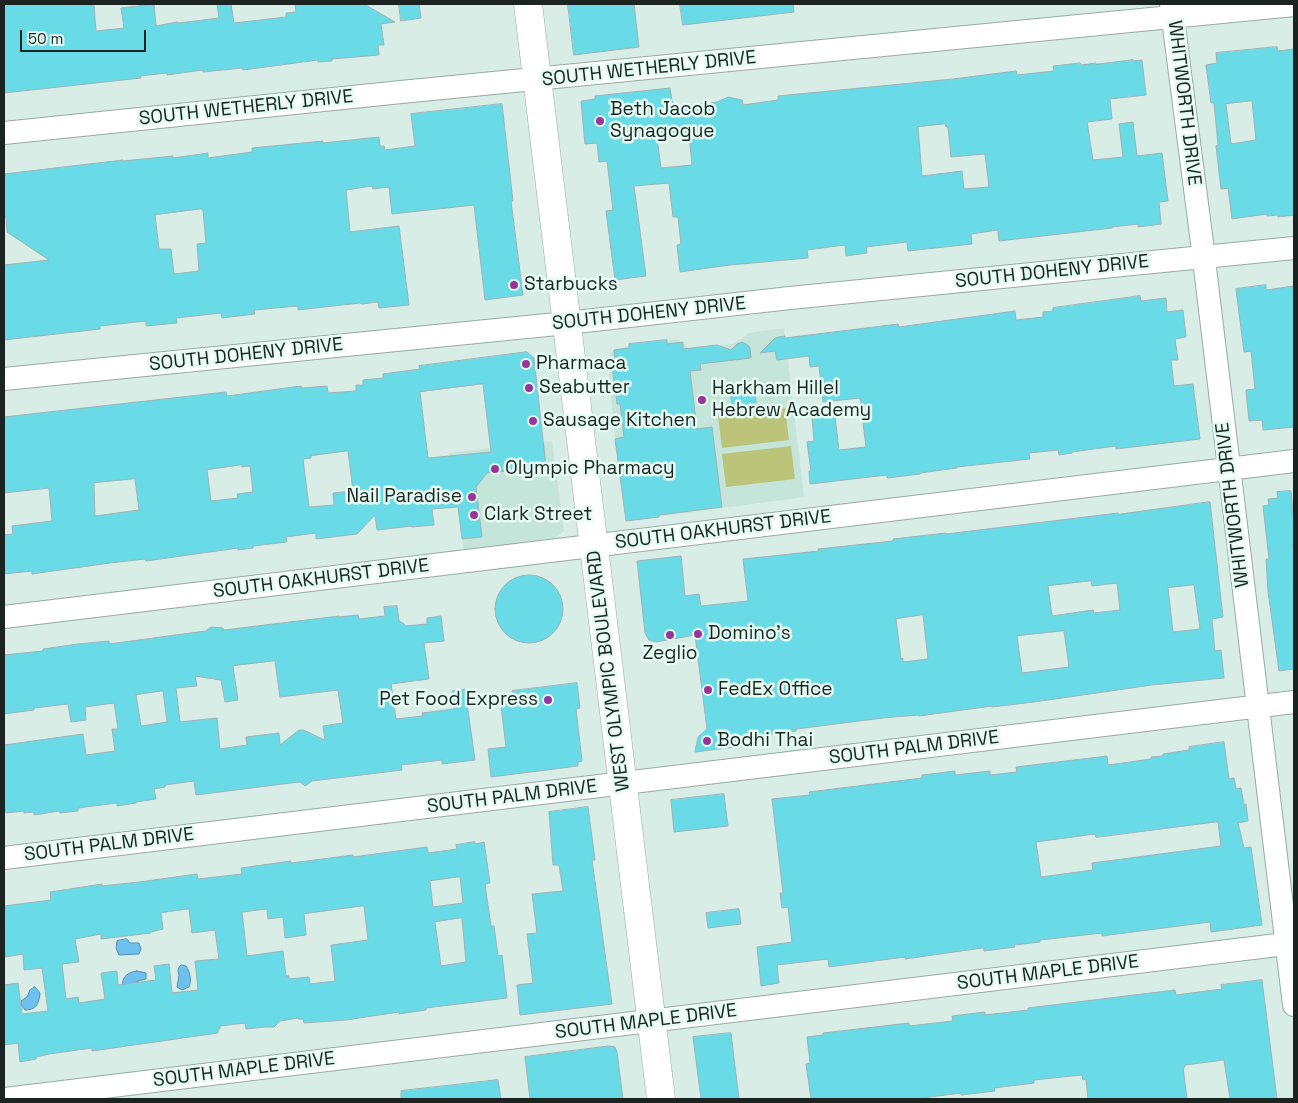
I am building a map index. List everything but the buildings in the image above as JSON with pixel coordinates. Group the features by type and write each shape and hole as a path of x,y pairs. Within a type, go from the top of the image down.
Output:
{"main road":[{"name":"WEST OLYMPIC BOULEVARD","path":"528,4 661,1099"}],"street":[{"name":"SOUTH WETHERLY DRIVE","path":"4,133 401,92 537,80 1172,10 1294,5"},
{"name":"WHITWORTH DRIVE","path":"1172,10 1204,257 1258,707 1290,943 1294,1005"},
{"name":"SOUTH DOHENY DRIVE","path":"4,379 1294,248"},
{"name":"SOUTH OAKHURST DRIVE","path":"4,617 1294,461"},
{"name":"SOUTH PALM DRIVE","path":"4,858 1294,702"},
{"name":"SOUTH MAPLE DRIVE","path":"5,1099 1290,943"}],"shaded area":[{"name":"Harkham Hillel Hebrew Academy","path":"784,328 804,497 626,521 615,439 608,362 610,353 615,349 629,346 629,344 667,340 679,340 689,348 732,344 748,333"},
{"path":"552,441 564,531 552,540 464,551 449,453"}],"green space":[{"path":"785,408 789,440 722,448 718,416"},
{"path":"791,446 795,479 726,487 722,454"}],"water":[{"path":"127,939 130,943 139,943 141,949 139,954 119,955 116,948 117,941"},
{"path":"182,965 186,966 189,973 190,984 189,987 182,990 177,987 178,971"},
{"path":"137,971 146,973 146,979 123,987 123,980 126,976"},
{"path":"35,987 40,993 38,1003 34,1008 25,1010 21,1005 21,1001"}],"place":[{"name":"Beth Jacob Synagogue","path":"600,121"},
{"name":"Starbucks","path":"514,285"},
{"name":"Pharmaca","path":"526,364"},
{"name":"Seabutter","path":"529,388"},
{"name":"Harkham Hillel Hebrew Academy","path":"702,400"},
{"name":"Sausage Kitchen","path":"533,421"},
{"name":"Olympic Pharmacy","path":"495,469"},
{"name":"Nail Paradise","path":"472,497"},
{"name":"Clark Street","path":"474,515"},
{"name":"Domino's","path":"698,634"},
{"name":"Zeglio","path":"670,635"},
{"name":"FedEx Office","path":"708,690"},
{"name":"Pet Food Express","path":"548,700"},
{"name":"Bodhi Thai","path":"707,741"}]}
